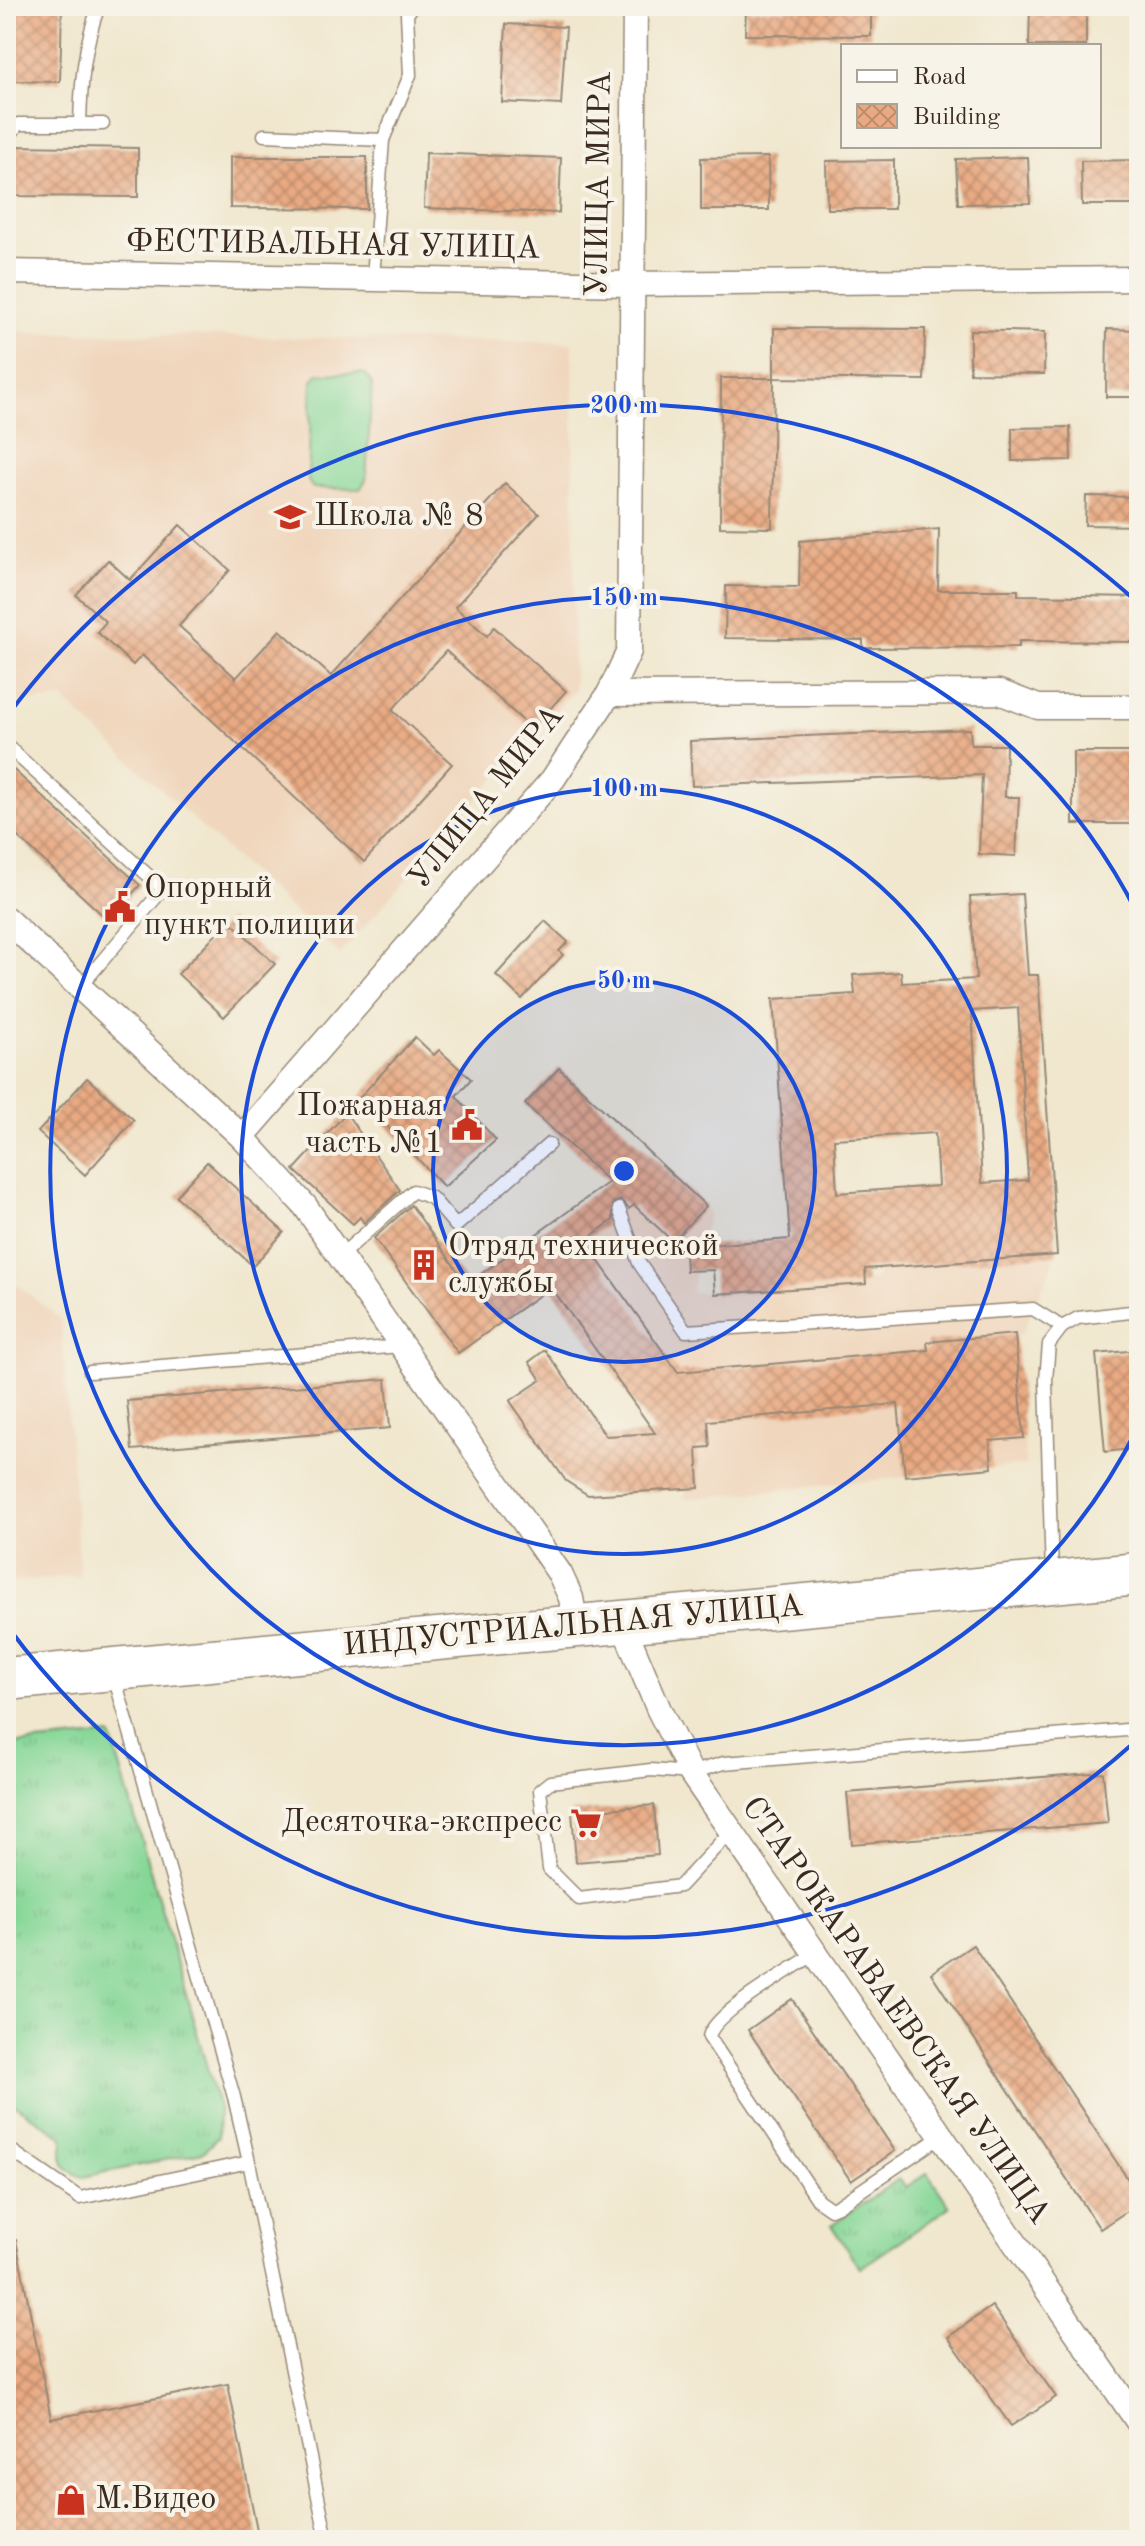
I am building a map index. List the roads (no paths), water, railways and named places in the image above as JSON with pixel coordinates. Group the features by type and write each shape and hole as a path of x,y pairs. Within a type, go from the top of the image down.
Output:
{"highway":[{"name":"ИНДУСТРИАЛЬНАЯ УЛИЦА","path":"6,1679 1139,1574"}],"street":[{"name":"УЛИЦА МИРА","path":"242,1137 553,779 609,694 629,651 635,6"},
{"name":"ФЕСТИВАЛЬНАЯ УЛИЦА","path":"6,272 631,284 1139,279"},
{"path":"609,694 999,692 1038,707 1139,707"},
{"path":"6,919 242,1137 305,1206 560,1574 571,1598 576,1626"},
{"name":"СТАРОКАРАВАЕВСКАЯ УЛИЦА","path":"622,1622 659,1710 691,1773 1131,2398 1139,2423"}],"lane":[{"path":"80,124 81,75 88,35 99,6"},
{"path":"373,278 383,140 410,75 407,14 413,6"},
{"path":"7,138 18,124 103,124"},
{"path":"264,135 383,140"},
{"path":"6,745 163,889 80,987"},
{"path":"340,1256 413,1191 432,1198 456,1226 549,1144"},
{"path":"619,1209 639,1263 686,1331 1033,1309 1062,1327"},
{"path":"1052,1584 1046,1380 1049,1344 1062,1327 1078,1318 1139,1311"},
{"path":"90,1372 401,1346"},
{"path":"112,1669 230,2081 327,2540"},
{"path":"731,1831 687,1880 672,1889 579,1899 549,1869 539,1796 544,1784 651,1770 691,1773 724,1763 1139,1729"},
{"path":"816,1953 733,2009 713,2027 709,2037 818,2200 831,2209 838,2206 943,2135"},
{"path":"6,2147 80,2198 249,2162"}],"place":[{"name":"Школа № 8","path":"290,517"},
{"name":"Опорный пункт полиции","path":"120,907"},
{"name":"Пожарная часть №1","path":"467,1125"},
{"name":"Отряд технической службы","path":"424,1265"},
{"name":"Десяточка-экспресс","path":"586,1823"},
{"name":"М.Видео","path":"71,2500"}]}
